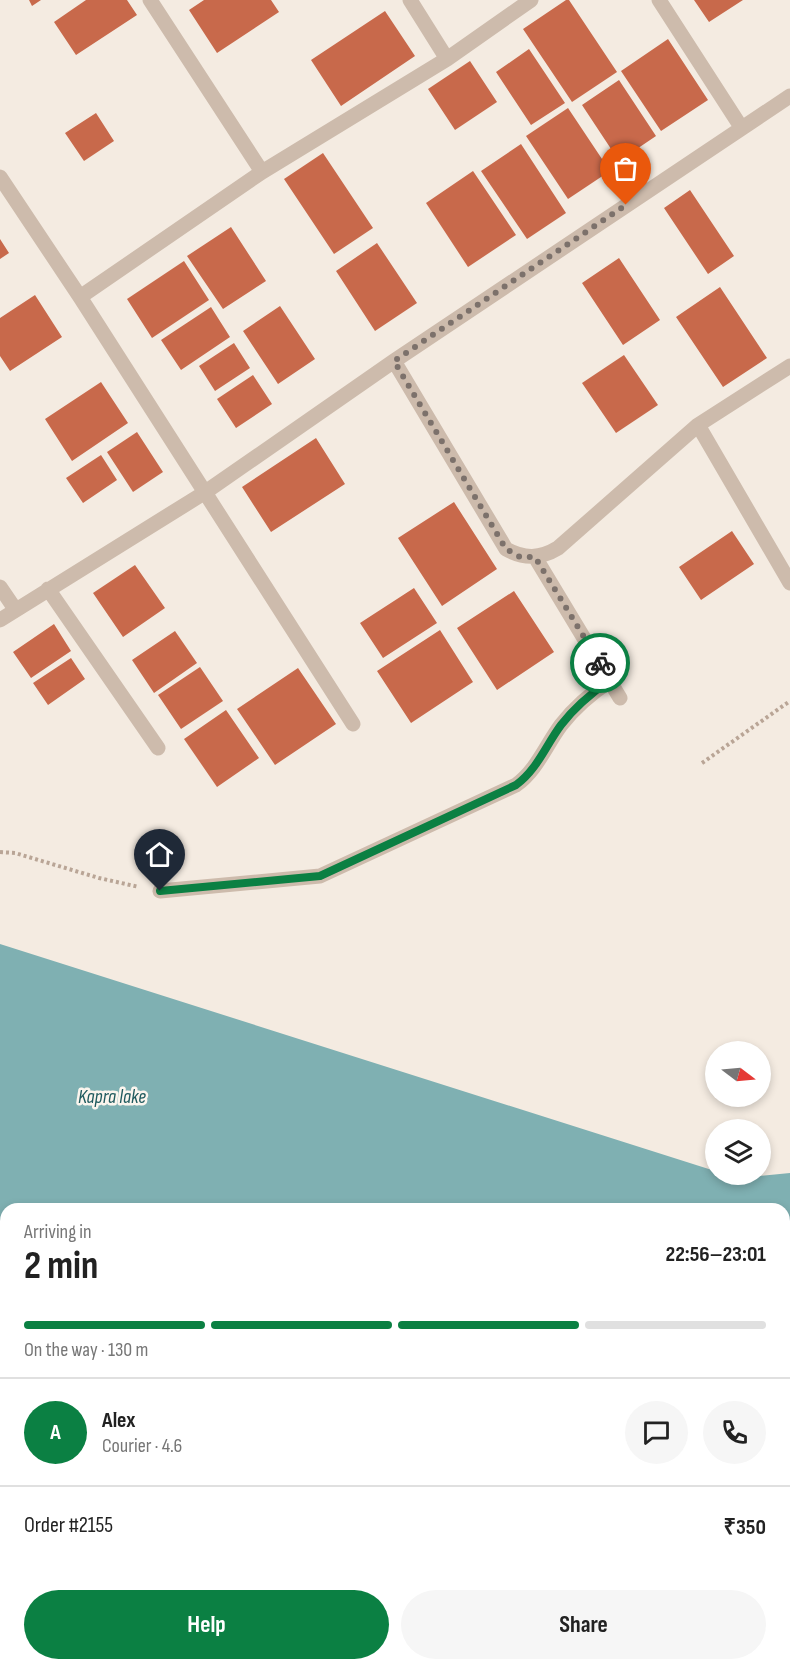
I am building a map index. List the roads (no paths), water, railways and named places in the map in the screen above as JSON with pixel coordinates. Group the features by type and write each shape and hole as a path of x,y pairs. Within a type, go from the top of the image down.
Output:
{"street":[{"path":"150,0 262,172"},
{"path":"410,0 447,59"},
{"path":"80,297 262,172 447,59 531,0"},
{"path":"659,0 741,126"},
{"path":"0,620 204,494 394,361 741,126 790,96"},
{"path":"0,177 80,297 353,724"},
{"path":"394,361 506,549 520,557 548,555 558,548 698,425 790,366"},
{"path":"698,425 790,583"},
{"path":"535,557 620,698"},
{"path":"0,587 15,609"},
{"path":"48,589 158,748"},
{"path":"160,891 320,876 516,785 528,776 562,724 596,689 610,680"}],"water":[{"name":"Kapra lake","path":"0,944 705,1168 705,1185 771,1185 771,1175 790,1173 790,1203 0,1203"}]}
